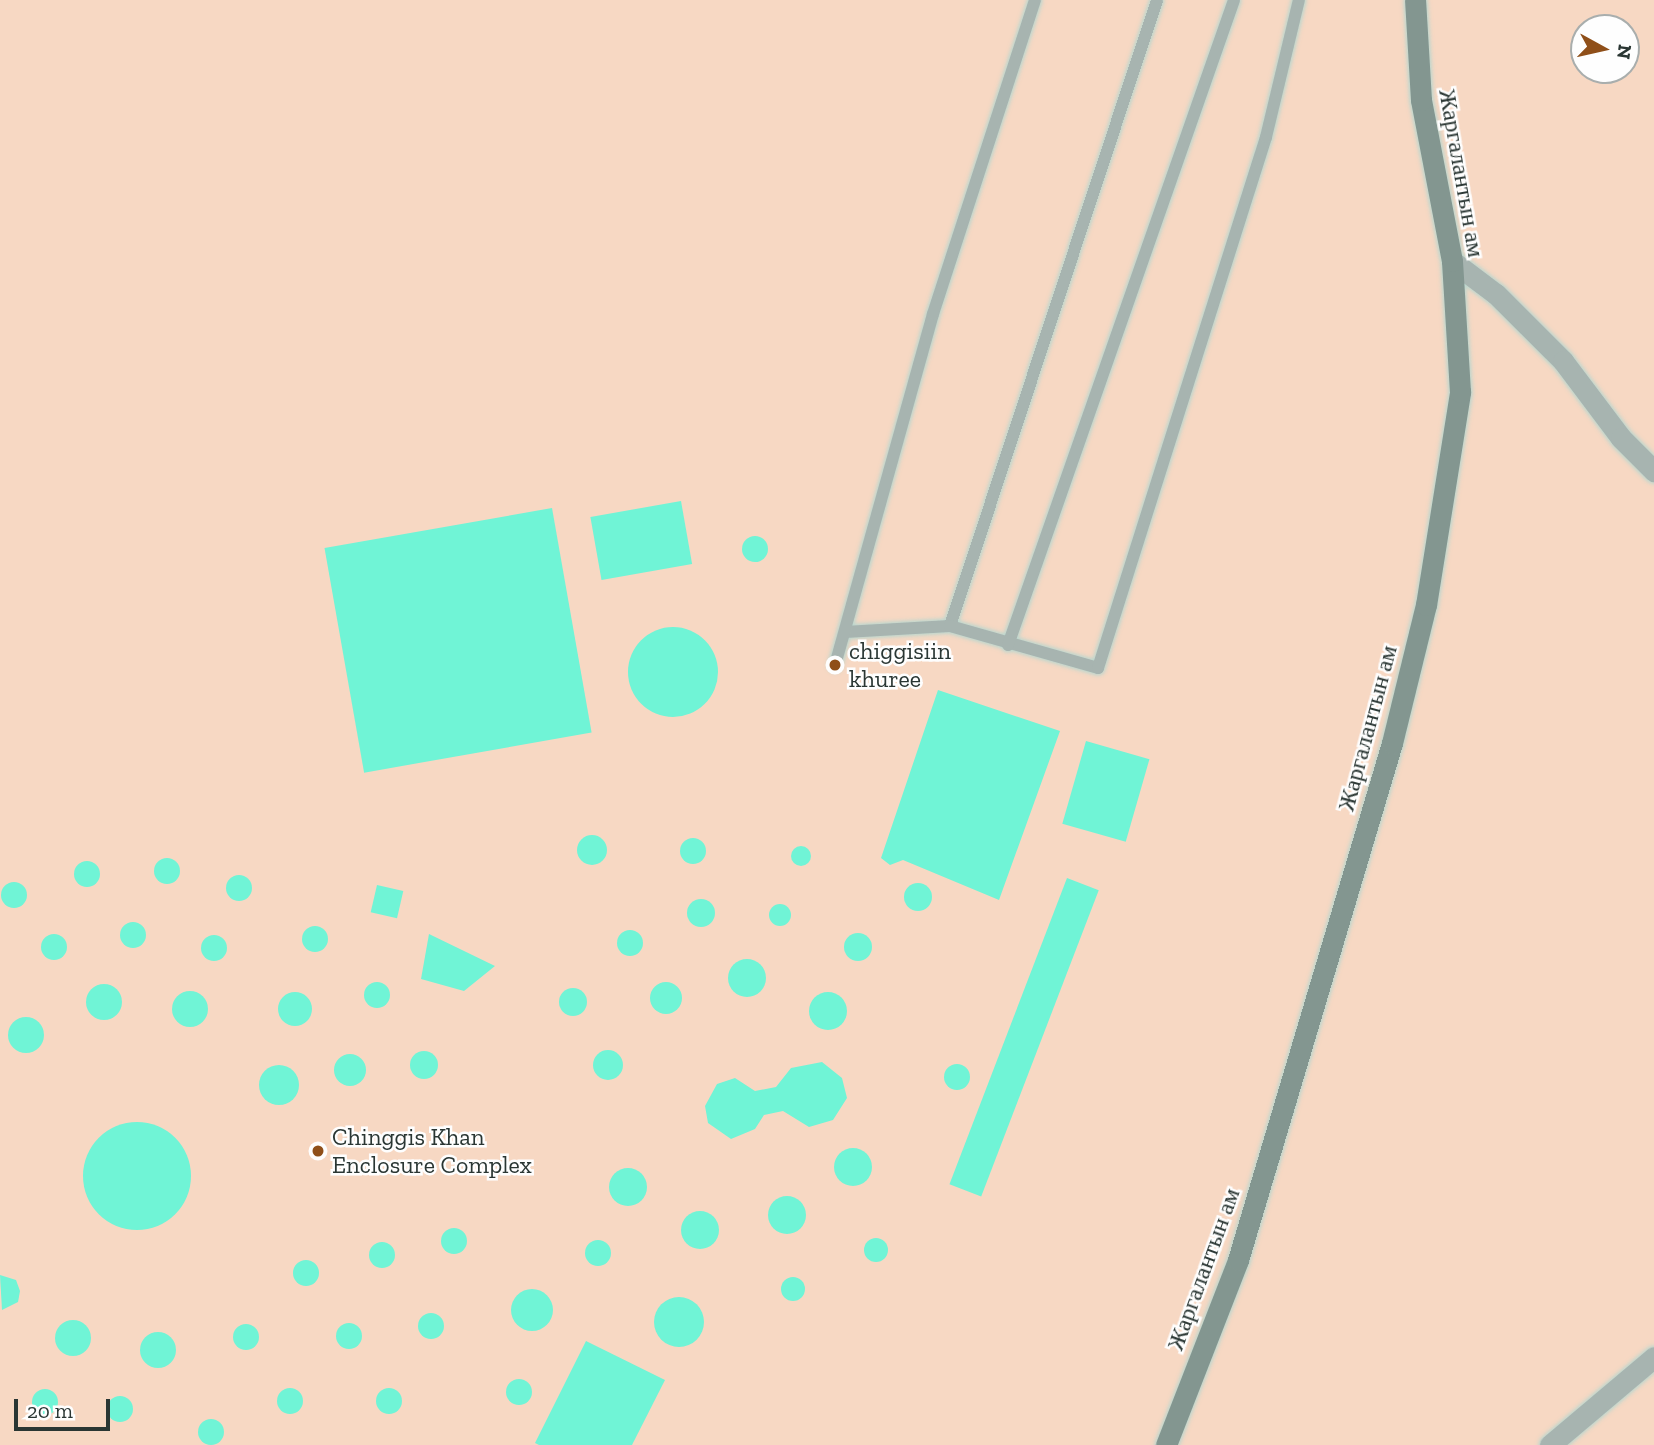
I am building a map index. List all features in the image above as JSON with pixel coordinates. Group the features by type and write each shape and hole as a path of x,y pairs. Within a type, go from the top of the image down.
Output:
{"street":[{"name":"Жаргалантын ам","path":"1166,1445 1242,1247 1385,768 1426,605 1460,392 1452,261 1421,100 1415,0"},
{"path":"1452,261 1496,294 1563,361 1621,438 1654,471"},
{"path":"1550,1445 1654,1357"}],"lane":[{"path":"835,665 933,314 1035,0"},
{"path":"950,626 1157,0"},
{"path":"1008,645 1234,0"},
{"path":"845,632 950,626 1008,645 1098,668 1266,137 1299,0"}],"shaded area":[{"path":"0,0 1654,0 1654,1445 0,1445"}],"building":[{"path":"681,501 692,564 602,580 590,517"},
{"path":"552,508 592,733 364,773 325,548"},
{"path":"755,536 764,540 768,549 764,558 755,562 746,558 742,549 746,540"},
{"path":"673,627 690,631 705,640 714,655 718,672 714,689 705,704 690,713 673,717 656,713 641,704 632,689 628,672 632,655 641,640 656,631"},
{"path":"938,690 1060,731 999,900 903,860 890,865 881,858"},
{"path":"1086,741 1149,759 1126,842 1062,824"},
{"path":"592,835 603,839 607,850 603,861 592,865 581,861 577,850 581,839"},
{"path":"693,838 702,842 706,851 702,860 693,864 684,860 680,851 684,842"},
{"path":"797,846 805,846 811,856 805,866 797,866 791,860 791,852"},
{"path":"167,858 176,862 180,871 176,880 167,884 158,880 154,871 158,862"},
{"path":"87,861 96,865 100,874 96,883 87,887 78,883 74,874 78,865"},
{"path":"239,875 248,879 252,888 248,897 239,901 230,897 226,888 230,879"},
{"path":"1067,878 1099,890 981,1196 949,1184"},
{"path":"14,882 23,886 27,895 23,904 14,908 5,904 1,895 5,886"},
{"path":"918,883 928,887 932,897 928,907 918,911 908,907 904,897 908,887"},
{"path":"377,885 403,891 397,918 371,912"},
{"path":"701,899 711,903 715,913 711,923 701,927 691,923 687,913 691,903"},
{"path":"780,904 788,907 791,915 788,923 780,926 772,923 769,915 772,907"},
{"path":"133,922 142,926 146,935 142,944 133,948 124,944 120,935 124,926"},
{"path":"315,926 324,930 328,939 324,948 315,952 306,948 302,939 306,930"},
{"path":"630,930 639,934 643,943 639,952 630,956 621,952 617,943 621,934"},
{"path":"858,933 868,937 872,947 868,957 858,961 848,957 844,947 848,937"},
{"path":"54,934 63,938 67,947 63,956 54,960 45,956 41,947 45,938"},
{"path":"429,934 495,966 464,991 421,979"},
{"path":"214,935 223,939 227,948 223,957 214,961 205,957 201,948 205,939"},
{"path":"747,959 760,965 766,978 760,991 747,997 734,991 728,978 734,965"},
{"path":"377,982 386,986 390,995 386,1004 377,1008 368,1004 364,995 368,986"},
{"path":"666,982 677,987 682,998 677,1009 666,1014 655,1009 650,998 655,987"},
{"path":"104,984 117,989 122,1002 117,1015 104,1020 91,1015 86,1002 91,989"},
{"path":"573,988 583,992 587,1002 583,1012 573,1016 563,1012 559,1002 563,992"},
{"path":"190,991 203,996 208,1009 203,1022 190,1027 177,1022 172,1009 177,996"},
{"path":"295,992 307,997 312,1009 307,1021 295,1026 283,1021 278,1009 283,997"},
{"path":"828,992 841,998 847,1011 841,1024 828,1030 815,1024 809,1011 815,998"},
{"path":"26,1017 39,1022 44,1035 39,1048 26,1053 13,1048 8,1035 13,1022"},
{"path":"608,1050 619,1054 623,1065 619,1076 608,1080 597,1076 593,1065 597,1054"},
{"path":"424,1051 434,1055 438,1065 434,1075 424,1079 414,1075 410,1065 414,1055"},
{"path":"350,1054 361,1059 366,1070 361,1081 350,1086 339,1081 334,1070 339,1059"},
{"path":"822,1062 842,1078 847,1098 833,1120 809,1127 783,1111 764,1115 755,1129 731,1139 708,1123 705,1106 717,1084 735,1078 755,1091 776,1087 791,1068"},
{"path":"957,1064 966,1068 970,1077 966,1086 957,1090 948,1086 944,1077 948,1068"},
{"path":"279,1065 293,1071 299,1085 293,1099 279,1105 265,1099 259,1085 265,1071"},
{"path":"137,1122 158,1126 175,1138 187,1155 191,1176 187,1197 175,1214 158,1226 137,1230 116,1226 99,1214 87,1197 83,1176 87,1155 99,1138 116,1126"},
{"path":"853,1148 866,1154 872,1167 866,1180 853,1186 840,1180 834,1167 840,1154"},
{"path":"628,1168 641,1174 647,1187 641,1200 628,1206 615,1200 609,1187 615,1174"},
{"path":"787,1196 800,1202 806,1215 800,1228 787,1234 774,1228 768,1215 774,1202"},
{"path":"700,1211 713,1217 719,1230 713,1243 700,1249 687,1243 681,1230 687,1217"},
{"path":"454,1228 463,1232 467,1241 463,1250 454,1254 445,1250 441,1241 445,1232"},
{"path":"876,1238 887,1245 888,1250 881,1261 876,1262 865,1255 864,1250 871,1239"},
{"path":"598,1240 607,1244 611,1253 607,1262 598,1266 589,1262 585,1253 589,1244"},
{"path":"382,1242 391,1246 395,1255 391,1264 382,1268 373,1264 369,1255 373,1246"},
{"path":"306,1260 315,1264 319,1273 315,1282 306,1286 297,1282 293,1273 297,1264"},
{"path":"0,1275 16,1280 20,1291 18,1302 2,1310"},
{"path":"788,1277 798,1277 805,1284 805,1294 798,1301 788,1301 781,1294 781,1284"},
{"path":"532,1289 546,1296 553,1310 546,1324 532,1331 518,1324 511,1310 518,1296"},
{"path":"679,1297 697,1304 704,1322 697,1340 679,1347 661,1340 654,1322 661,1304"},
{"path":"431,1313 440,1317 444,1326 440,1335 431,1339 422,1335 418,1326 422,1317"},
{"path":"73,1320 86,1325 91,1338 86,1351 73,1356 60,1351 55,1338 60,1325"},
{"path":"349,1323 358,1327 362,1336 358,1345 349,1349 340,1345 336,1336 340,1327"},
{"path":"246,1324 255,1328 259,1337 255,1346 246,1350 237,1346 233,1337 237,1328"},
{"path":"158,1332 171,1337 176,1350 171,1363 158,1368 145,1363 140,1350 145,1337"},
{"path":"586,1341 665,1380 632,1445 539,1445 535,1443"},
{"path":"519,1379 528,1383 532,1392 528,1401 519,1405 510,1401 506,1392 510,1383"},
{"path":"290,1388 299,1392 303,1401 299,1410 290,1414 281,1410 277,1401 281,1392"},
{"path":"389,1388 398,1392 402,1401 398,1410 389,1414 380,1410 376,1401 380,1392"},
{"path":"45,1389 54,1393 58,1402 54,1411 45,1415 36,1411 32,1402 36,1393"},
{"path":"120,1396 129,1400 133,1409 129,1418 120,1422 111,1418 107,1409 111,1400"},
{"path":"211,1419 220,1423 224,1432 220,1441 211,1445 202,1441 198,1432 202,1423"}],"place":[{"name":"chiggisiin khuree","path":"835,665"},
{"name":"Chinggis Khan Enclosure Complex","path":"318,1151"}]}
